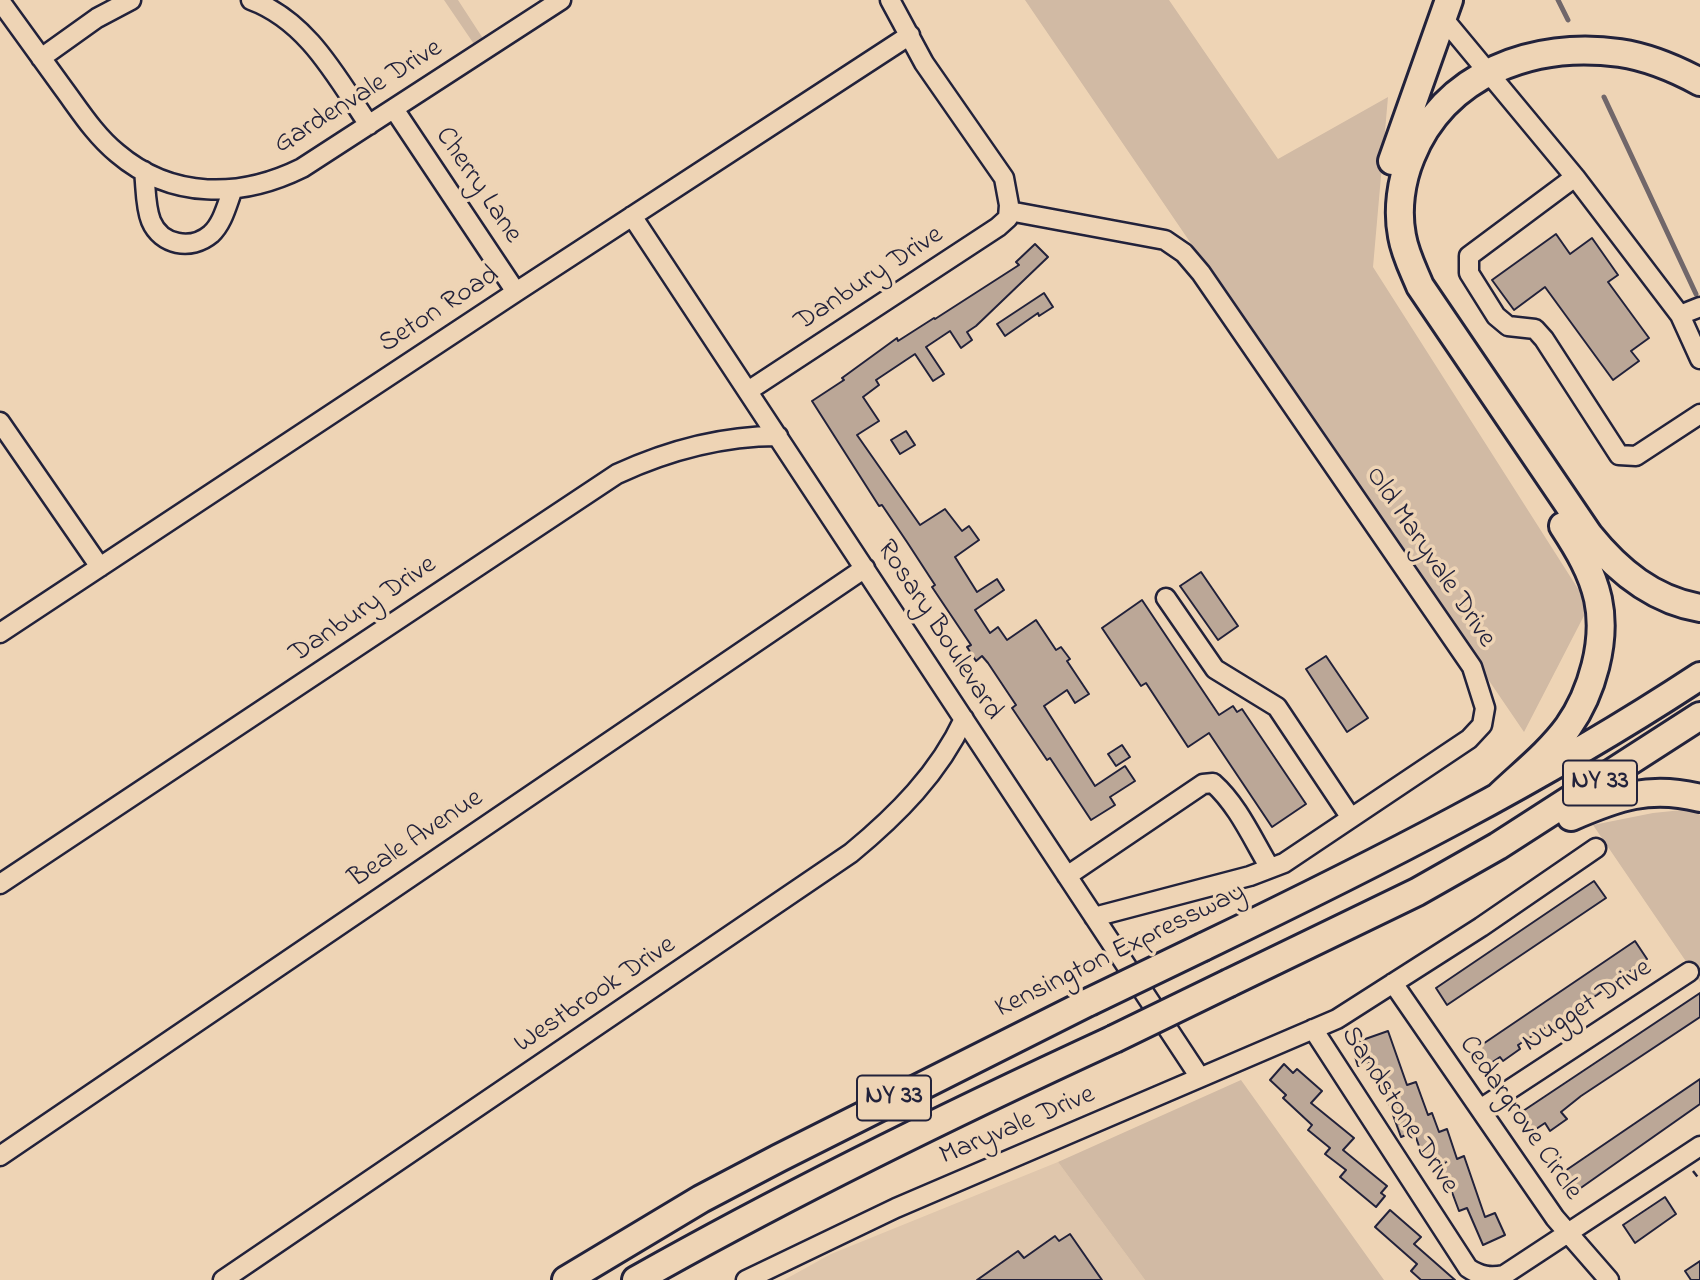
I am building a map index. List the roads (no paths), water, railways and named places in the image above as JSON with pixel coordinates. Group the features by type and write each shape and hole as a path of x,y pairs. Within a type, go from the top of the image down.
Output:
{"highway":[{"path":"1446,9 1392,161 1386,191 1389,243 1407,289 1580,552 1590,572 1601,622 1593,677 1568,727 1550,749 1499,796"},
{"path":"1700,82 1657,62 1621,53 1581,51 1523,60 1488,72 1452,96 1432,118 1406,169 1401,193 1401,235 1420,286 1589,535 1608,558 1657,595 1700,608"},
{"name":"Kensington Expressway","path":"566,1280 701,1199 768,1163 923,1083 1306,897 1499,796 1571,756 1700,676"},
{"name":"NY 33","path":"636,1280 784,1198 898,1141 1417,892 1498,846 1700,716"},
{"path":"1498,846 1608,800 1653,793 1700,798"}],"street":[{"path":"41,58 97,18 131,0"},
{"path":"251,0 284,17 301,31 316,47 369,125"},
{"name":"Gardenvale Drive","path":"0,1 103,140 119,155 144,171 168,181 195,188 233,189 250,188 302,169 561,0"},
{"path":"890,0 924,63 1004,178 1009,208"},
{"path":"1446,9 1488,72 1575,177 1680,315 1700,359"},
{"name":"Seton Road","path":"0,633 910,35"},
{"name":"Cherry Lane","path":"394,109 516,292"},
{"path":"144,171 152,222 160,234 171,242 184,245 211,234 220,221 233,189"},
{"path":"1575,177 1469,256 1469,273 1496,316 1508,326 1535,329 1544,339 1619,456 1636,456 1700,414"},
{"name":"Danbury Drive","path":"748,391 998,227 1008,218 1009,208"},
{"name":"Old Maryvale Drive","path":"1009,208 1165,240 1184,253 1201,273 1472,667 1485,708 1482,725 1469,739 1284,863 1250,876 1094,917"},
{"name":"Rosary Boulevard","path":"632,216 1199,1076"},
{"path":"1680,315 1700,307"},
{"path":"0,422 100,567"},
{"name":"Danbury Drive","path":"0,884 617,474 684,448 719,439 778,436"},
{"name":"Beale Avenue","path":"0,1156 864,568"},
{"path":"1166,598 1215,669 1277,707 1351,818"},
{"name":"Westbrook Drive","path":"223,1280 851,853 915,794 948,750 964,719"},
{"path":"1067,876 1203,785 1213,783 1234,809 1270,869"},
{"name":"Sandstone Drive","path":"1596,848 1393,984 1337,1019 1313,1029 1468,1268 1483,1276 1504,1275 1700,1146"},
{"name":"Nugget Drive","path":"1480,1109 1689,972"},
{"name":"Cedargrove Circle","path":"1393,984 1555,1218 1609,1280"},
{"name":"Maryvale Drive","path":"746,1280 896,1208 1313,1029"}],"waterway":[{"path":"1558,0 1568,20"},
{"path":"1604,97 1696,294"}]}
